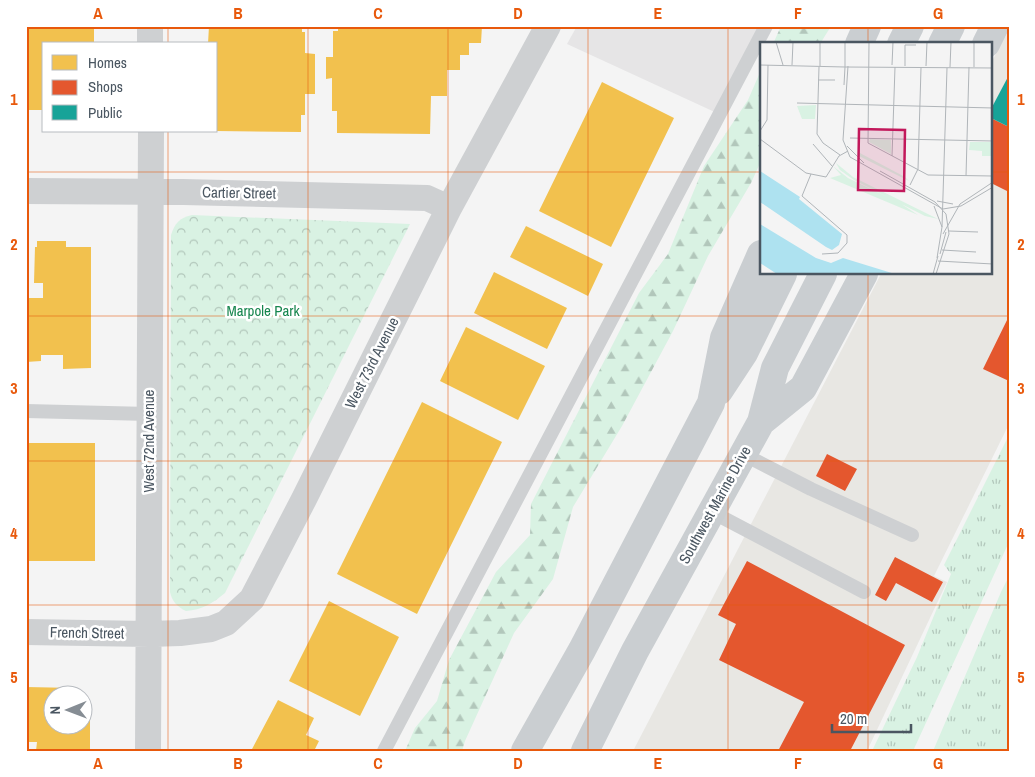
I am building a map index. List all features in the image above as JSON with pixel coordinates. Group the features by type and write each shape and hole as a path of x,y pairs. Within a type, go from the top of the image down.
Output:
{"main road":[{"path":"859,42 867,26"},
{"path":"902,42 910,26"},
{"path":"943,42 951,26"},
{"path":"987,42 995,26"},
{"path":"711,402 724,338 760,256"},
{"path":"525,751 582,650 711,402 744,353 783,275"},
{"path":"761,422 775,368 822,275"},
{"name":"Southwest Marine Drive","path":"585,751 635,651 761,422 803,388 863,275"}],"street":[{"path":"150,26 150,42"},
{"name":"West 73rd Avenue","path":"148,634 180,633 211,629 226,623 252,599 449,208 548,26"},
{"name":"West 72nd Avenue","path":"148,751 151,132"},
{"name":"Cartier Street","path":"26,191 427,198 449,208"},
{"name":"French Street","path":"26,632 148,634"}],"lane":[{"path":"384,751 766,26"},
{"path":"26,412 150,414"},
{"path":"743,454 811,490 912,535"},
{"path":"712,512 864,592"}],"shaded area":[{"path":"577,26 761,26 719,114 567,44"},
{"path":"1009,30 1009,424 934,576 947,582 867,751 633,751 880,275 992,275 992,61"}],"green space":[{"path":"781,26 831,26 821,42 774,42"},
{"path":"760,72 760,163 751,183 708,256 673,331 622,426 573,507 553,579 514,633 462,751 405,751 415,728 437,701 449,660 496,572 530,535 531,504 639,293 668,254 704,166 748,100"},
{"name":"Marpole Park","path":"192,215 410,224 225,593 207,605 186,611 175,603 170,592 171,235 178,222"},
{"path":"1009,435 1009,542 913,751 872,751 917,657 951,574 944,565"},
{"path":"1009,576 1009,751 933,751 1001,592"}],"building: Homes":[{"path":"42,26 94,26 94,42 42,42 42,110 26,110 26,28"},
{"path":"209,26 302,26 302,32 305,32 305,53 315,54 315,94 305,94 305,115 301,115 301,132 218,131 218,42 208,42"},
{"path":"338,26 482,26 481,43 469,43 469,55 460,55 460,70 447,70 447,96 431,96 430,134 337,133 337,111 332,111 332,78 326,79 326,57 333,57 333,31 338,31"},
{"path":"602,82 674,118 611,247 539,211"},
{"path":"526,226 603,264 588,296 510,257"},
{"path":"37,241 66,241 66,247 91,247 91,368 63,369 63,355 41,355 41,361 26,362 26,298 43,298 43,283 34,283 35,247 37,247"},
{"path":"494,272 567,308 547,349 474,313"},
{"path":"466,327 545,366 518,420 440,381"},
{"path":"422,402 502,442 417,614 337,574"},
{"path":"26,443 95,443 95,561 26,561"},
{"path":"329,601 399,637 360,716 289,681"},
{"path":"26,687 42,687 42,734 90,734 90,751 36,751 37,742 26,742"},
{"path":"278,700 314,718 306,735 319,741 314,751 251,751"}],"building: Shops":[{"path":"992,118 1009,127 1009,192 992,184"},
{"path":"1009,316 1009,381 983,369"},
{"path":"827,454 857,469 845,491 816,476"},
{"path":"895,557 943,582 932,602 896,583 886,601 875,595"},
{"path":"747,561 905,645 850,751 778,751 804,702 719,660 736,624 718,615"}],"building: Public":[{"path":"1009,75 1009,127 992,118 992,107"}]}
